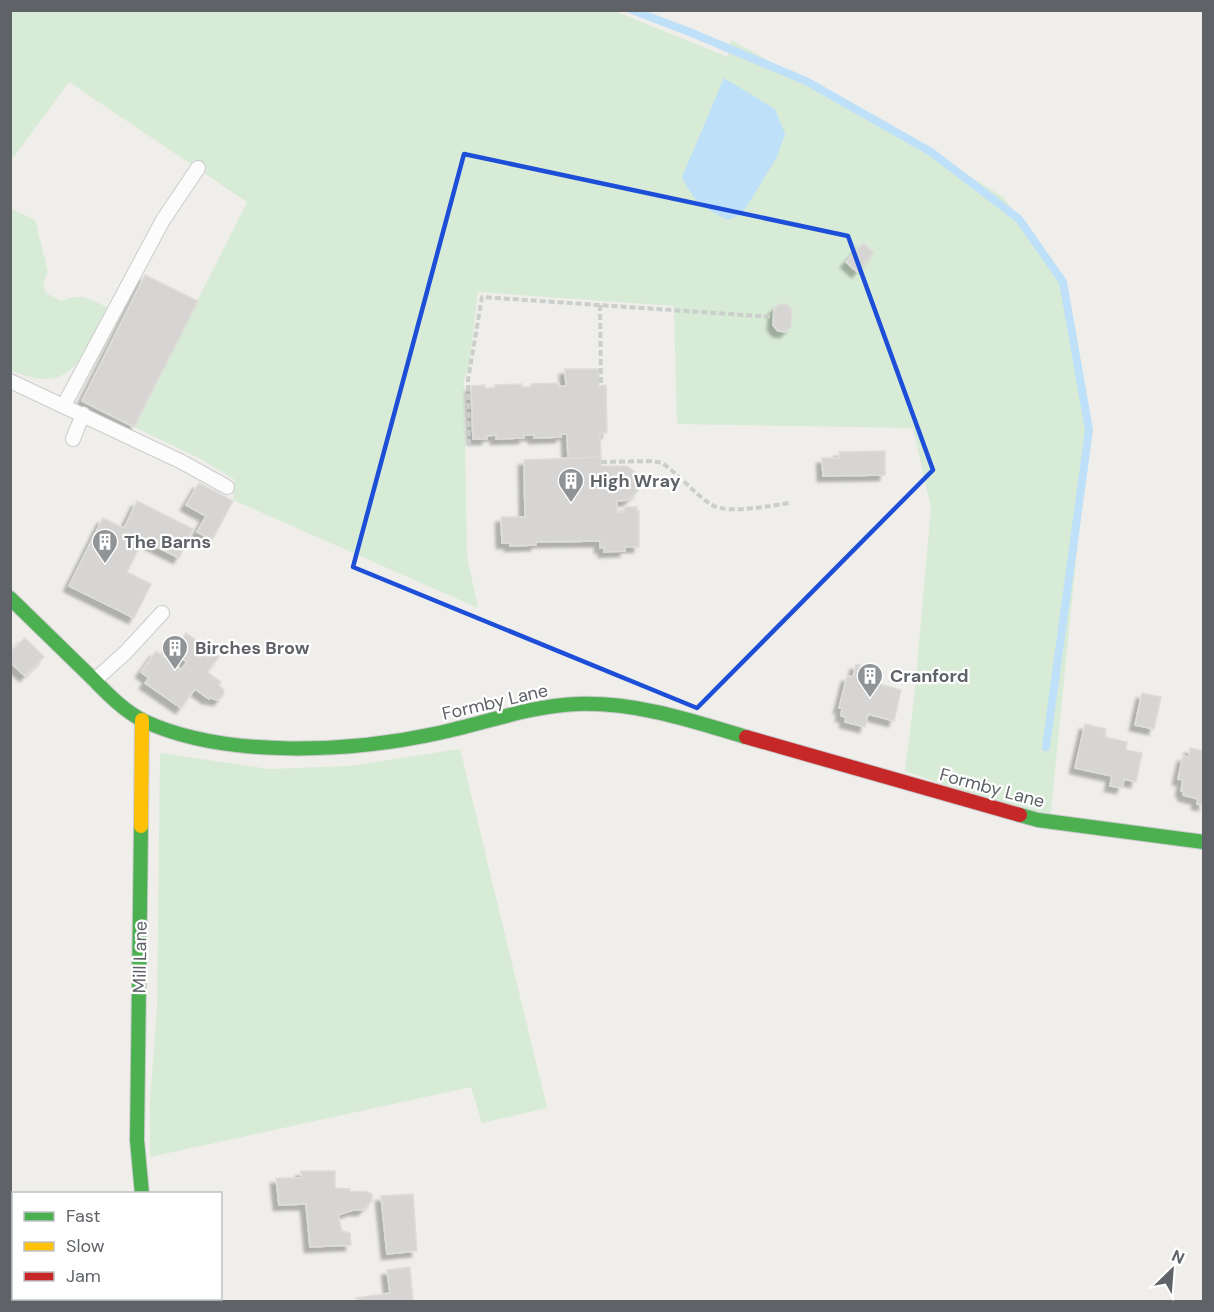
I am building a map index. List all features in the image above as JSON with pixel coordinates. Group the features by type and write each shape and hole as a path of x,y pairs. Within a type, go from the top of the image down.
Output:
{"main road":[{"name":"Formby Lane","path":"10,598 120,705 142,720 170,731 217,742 267,748 377,743 439,733 525,710 552,706 587,704 632,706 684,718 819,759 1038,820 1203,842"},
{"name":"Mill Lane","path":"142,720 137,1140 142,1192"}],"lane":[{"path":"64,405 164,220 198,168"},
{"path":"10,381 182,462 227,487"},
{"path":"73,439 83,414"},
{"path":"94,681 126,652 162,613"}],"path":[{"path":"469,445 468,380 482,297 773,317"},
{"path":"600,305 601,385"},
{"path":"601,462 653,461 662,463 711,504 723,509 791,503"}],"highlighted area":[{"path":"464,154 848,236 933,470 697,708 353,567"}],"green space":[{"path":"612,10 728,57 731,40 885,124 1003,197 1063,282 1089,430 1050,821 905,771 914,699 931,508 913,428 677,424 674,306 478,292 469,366 464,380 467,556 478,608 233,500 235,480 201,459 134,427 247,202 69,82 11,161 11,11"},
{"path":"10,208 35,220 48,272 43,283 46,293 61,301 80,297 107,307 85,352 69,371 59,377 38,379 11,371"},
{"path":"460,749 547,1108 482,1123 471,1087 150,1157 150,1100 157,1010 160,753 269,769 349,766"}],"water":[{"path":"724,78 775,109 785,134 777,157 742,214 728,220 700,203 690,192 682,177"}],"building":[{"path":"863,243 874,253 857,272 846,262"},
{"path":"145,275 198,301 134,427 82,401"},
{"path":"780,304 787,304 792,310 791,327 785,332 778,331 773,325 774,309"},
{"path":"565,369 599,369 599,386 606,385 607,433 600,433 601,457 568,458 567,434 561,434 561,437 534,438 534,435 524,435 524,438 496,439 496,435 487,436 487,439 473,439 471,386 485,385 485,388 495,388 495,385 522,384 522,387 531,387 531,384 559,383 559,386 566,386"},
{"path":"885,451 885,475 823,476 822,458 839,458 839,452"},
{"name":"High Wray","path":"601,457 601,466 627,466 637,474 640,482 638,491 628,500 617,501 617,512 624,512 624,507 637,507 639,547 625,547 625,551 604,552 604,547 600,548 600,541 536,542 536,545 510,546 510,543 502,543 501,517 525,517 524,460"},
{"path":"199,483 233,501 212,540 197,532 206,516 186,505"},
{"name":"The Barns","path":"137,501 193,529 179,558 143,540 127,572 151,584 134,618 69,586 103,518 124,528"},
{"name":"Birches Brow","path":"186,633 219,657 207,672 221,682 219,685 224,694 219,700 211,697 209,699 195,689 181,708 145,683 149,678 141,672 156,651 181,670 187,662 168,648 177,636 182,639"},
{"path":"25,638 44,657 25,676 10,662 10,652"},
{"name":"Cranford","path":"856,664 877,669 873,682 901,690 894,721 868,714 865,727 845,722 846,717 841,716 842,708 839,708 847,676 853,677"},
{"path":"1142,693 1161,697 1154,729 1135,725"},
{"path":"1085,724 1106,729 1105,737 1127,742 1126,750 1142,753 1136,782 1124,779 1122,788 1110,786 1112,776 1075,768"},
{"path":"1190,748 1204,751 1204,805 1197,804 1198,799 1183,795 1184,792 1181,791 1183,780 1178,779 1183,756 1189,757"},
{"path":"301,1171 335,1171 335,1188 350,1189 350,1192 365,1191 372,1194 372,1201 363,1210 353,1210 338,1215 342,1231 350,1233 351,1245 310,1247 306,1204 279,1205 276,1178 302,1178"},
{"path":"413,1194 417,1251 387,1254 381,1196"},
{"path":"410,1267 413,1302 360,1302 356,1298 390,1293 387,1270"}],"waterway":[{"path":"632,10 806,81 931,152 1019,219 1063,282 1089,430 1046,747"}],"traffic: fast":[{"path":"10,598 128,711 144,721 212,742 250,747 290,748 329,748 368,744 439,733 542,708 577,704 642,709 746,737"},
{"path":"1020,815 1038,820 1204,842"},
{"path":"141,826 137,1140 142,1192"}],"traffic: slow":[{"path":"141,826 142,720"}],"traffic: jam":[{"path":"746,737 1020,815"}],"place":[{"name":"High Wray","path":"571,504"},
{"name":"The Barns","path":"105,565"},
{"name":"Birches Brow","path":"175,671"},
{"name":"Cranford","path":"870,699"}]}
